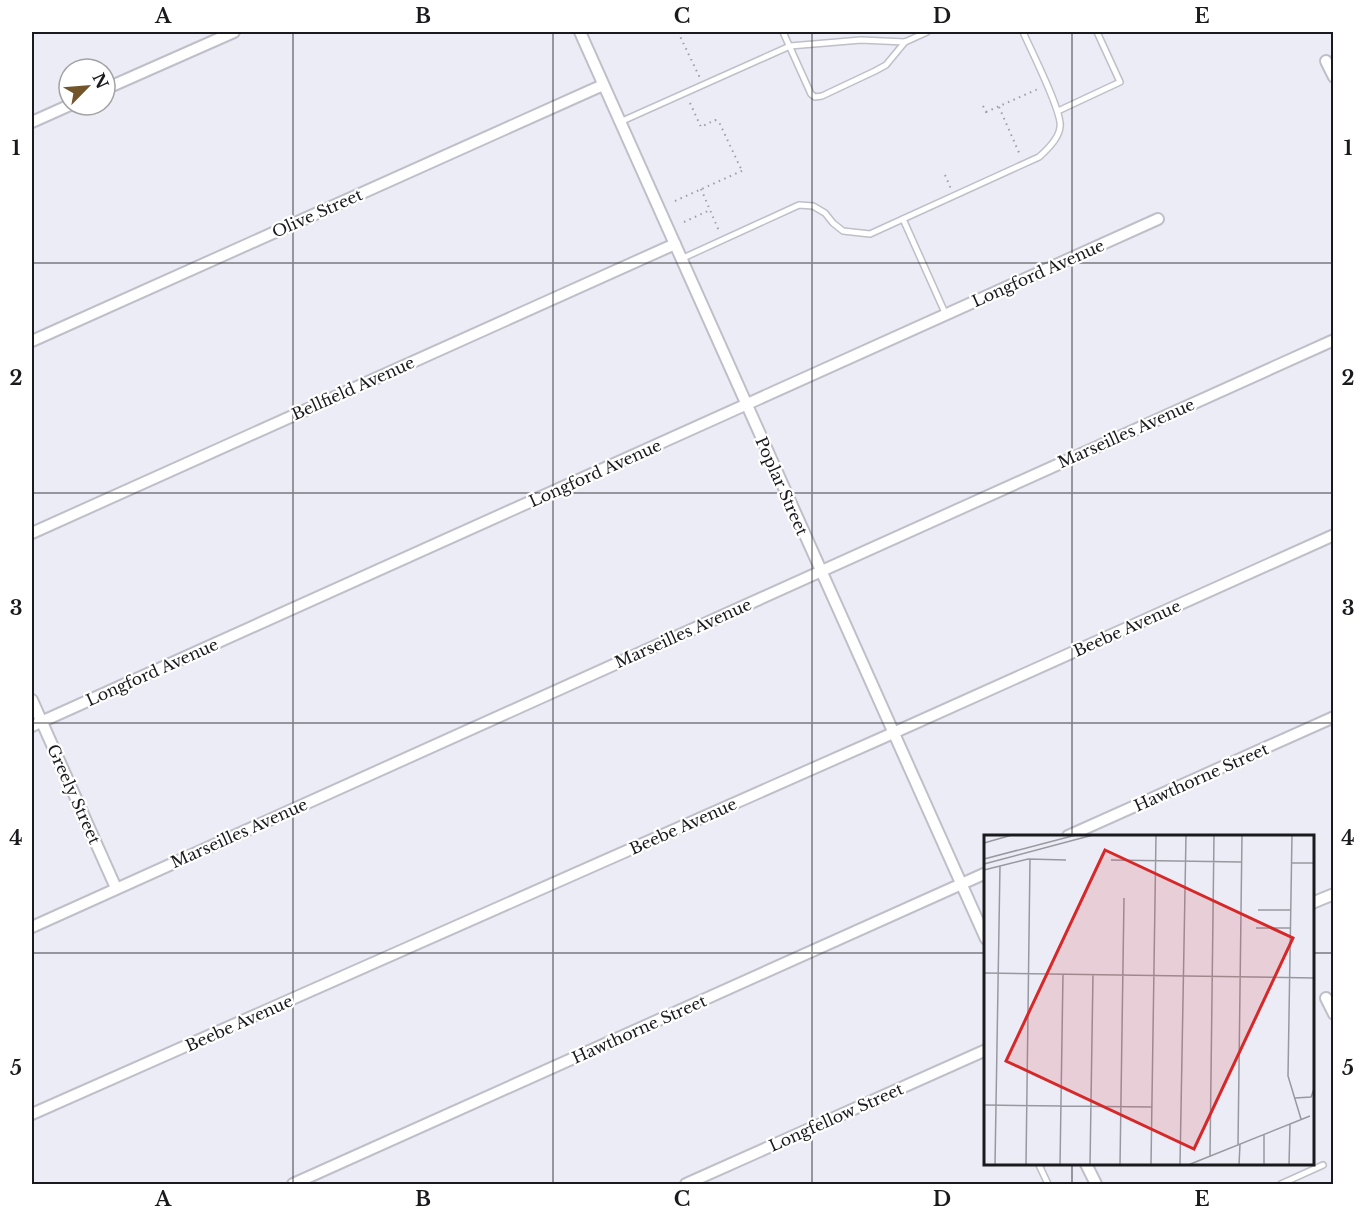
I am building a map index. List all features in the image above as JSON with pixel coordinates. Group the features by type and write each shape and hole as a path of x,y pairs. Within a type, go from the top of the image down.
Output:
{"street":[{"path":"117,84 234,32"},
{"name":"Poplar Street","path":"580,32 984,935"},
{"path":"1326,61 1334,77"},
{"name":"Olive Street","path":"32,341 603,85"},
{"path":"32,122 57,111"},
{"name":"Longford Avenue","path":"37,724 1158,219"},
{"name":"Bellfield Avenue","path":"32,533 675,244"},
{"name":"Marseilles Avenue","path":"32,927 1334,340"},
{"name":"Beebe Avenue","path":"32,1114 1334,535"},
{"name":"Greely Street","path":"32,700 37,724 116,888"},
{"name":"Hawthorne Street","path":"1072,835 1334,717"},
{"name":"Hawthorne Street","path":"293,1185 984,874"},
{"path":"1314,902 1334,894"},
{"path":"1326,998 1334,1014"},
{"name":"Longfellow Street","path":"686,1185 984,1051"},
{"path":"1086,1165 1096,1185"}],"lane":[{"path":"783,32 811,94 815,97 822,96 886,65 905,42 925,32"},
{"path":"681,259 799,205 813,206 825,213 843,231 870,234 1039,158 1048,149 1060,127 1058,111 1023,32"},
{"path":"1058,111 1120,82 1097,32"},
{"path":"620,122 790,46 861,40 905,42"},
{"path":"903,219 946,315"},
{"path":"1039,1165 1048,1185"},
{"path":"1281,1185 1323,1165"}],"path":[{"path":"678,32 700,79"},
{"path":"983,106 986,113 1040,89"},
{"path":"690,103 701,127 715,120 720,122 742,171"},
{"path":"999,106 1021,156"},
{"path":"675,201 746,169"},
{"path":"945,175 953,193"},
{"path":"701,189 721,234"},
{"path":"684,222 710,210"}]}
